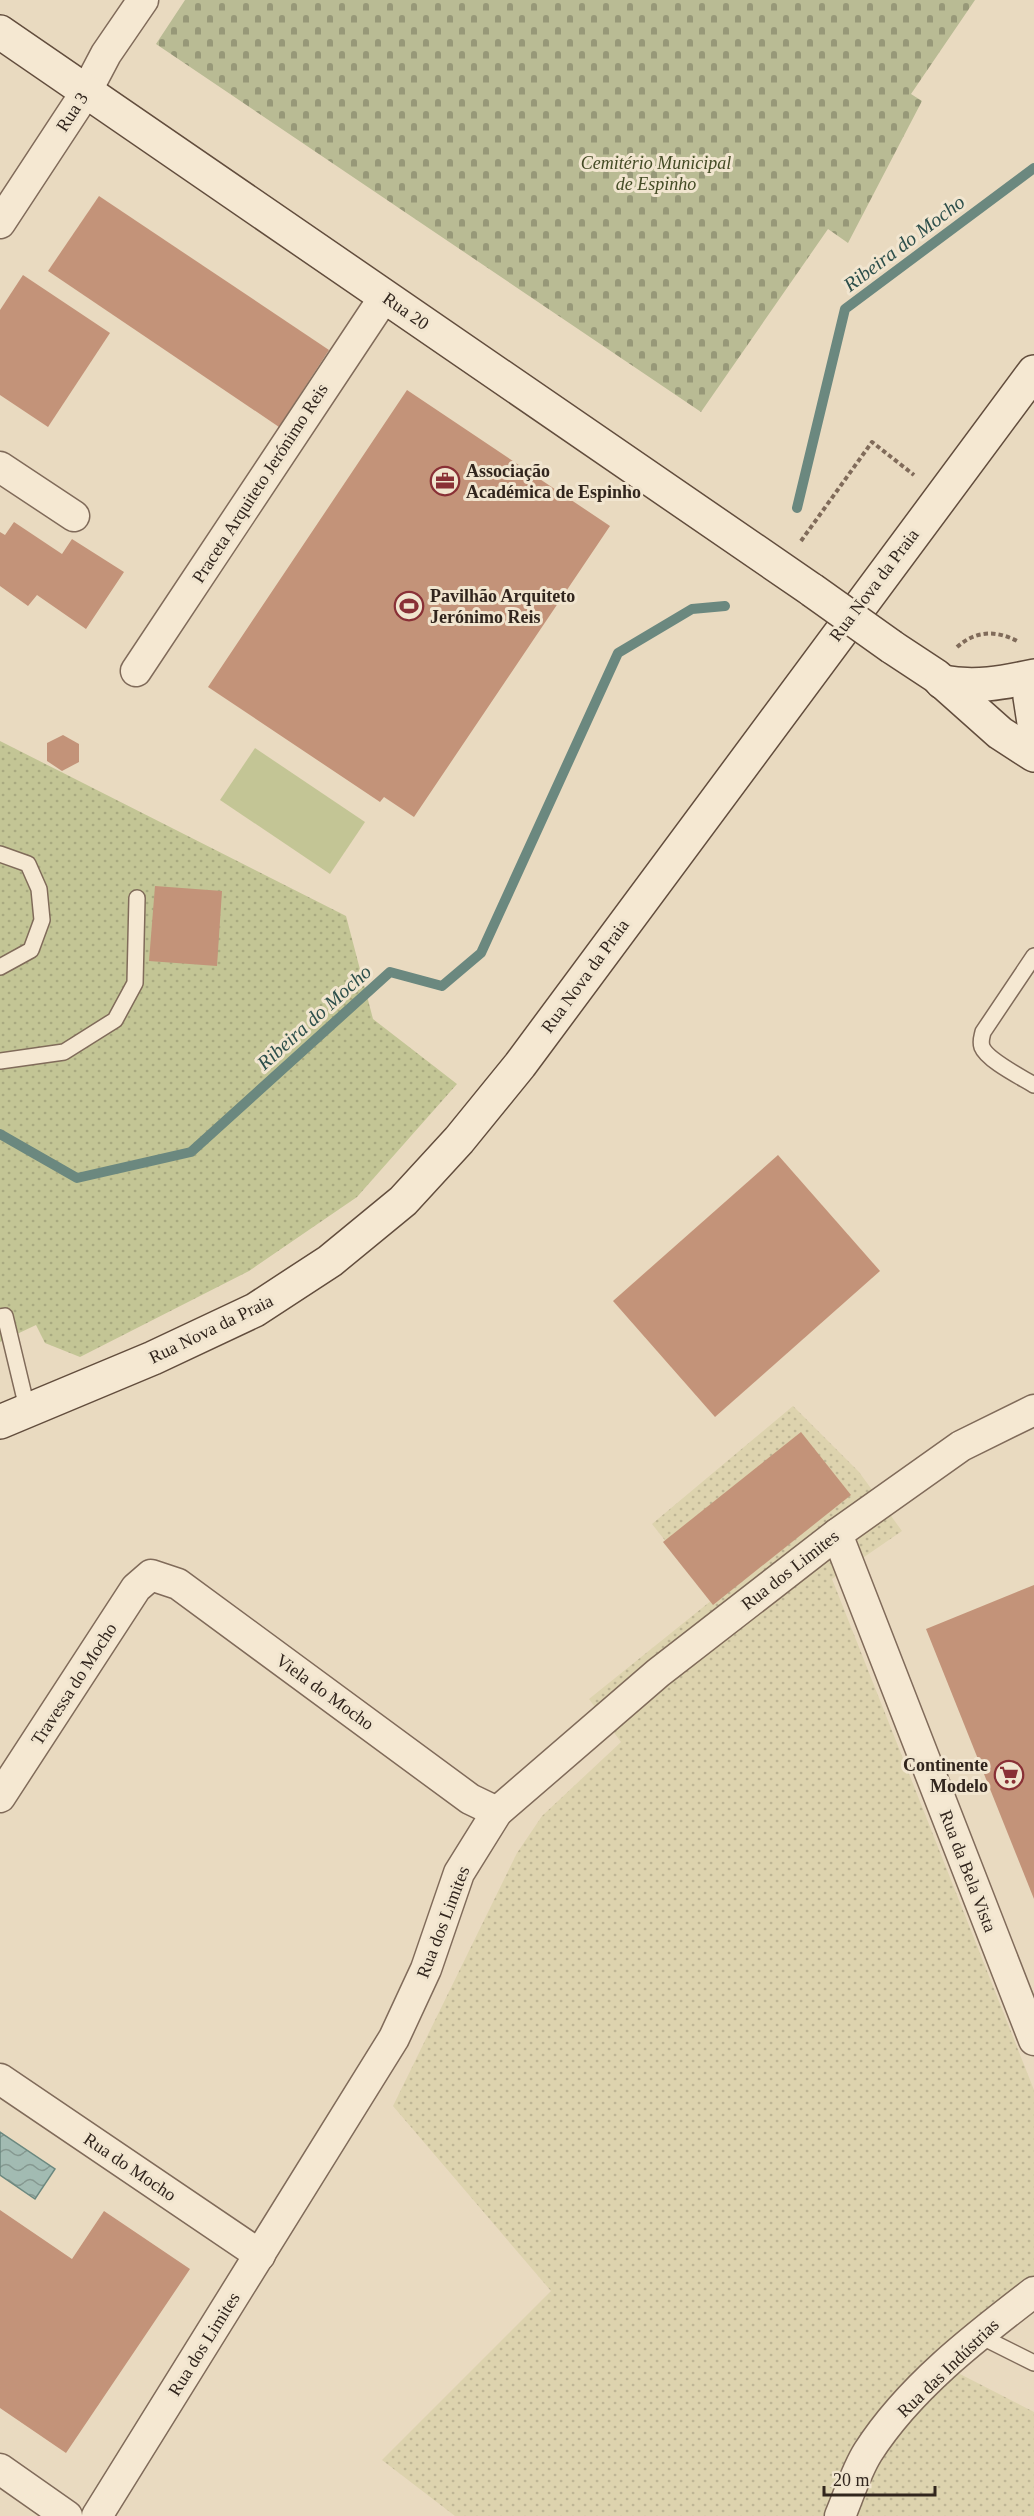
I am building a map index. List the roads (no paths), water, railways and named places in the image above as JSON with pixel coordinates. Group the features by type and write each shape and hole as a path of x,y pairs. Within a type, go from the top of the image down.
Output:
{"street":[{"name":"Rua 3","path":"0,223 86,92 105,54 142,0"},
{"name":"Rua 20","path":"0,32 812,590 942,682 1000,733 1034,755"},
{"name":"Praceta Arquiteto Jerónimo Reis","path":"136,671 385,296"},
{"name":"Rua Nova da Praia","path":"14,1417 255,1310 330,1261 403,1201 459,1140 520,1065 1034,372"},
{"path":"0,467 74,516"},
{"path":"942,682 988,686 1034,676"},
{"path":"1034,687 1030,697 1034,723"},
{"name":"Rua dos Limites","path":"97,2516 394,2038 426,1969 459,1873 497,1812 658,1673 837,1534 961,1446 1034,1410"},
{"name":"Rua da Bela Vista","path":"837,1534 1034,2040"},
{"name":"Viela do Mocho","path":"151,1575 178,1584 470,1799 497,1812"},
{"name":"Travessa do Mocho","path":"0,1797 136,1588 151,1575"},
{"name":"Rua do Mocho","path":"0,2079 260,2255"},
{"name":"Rua das Indústrias","path":"840,2516 868,2453 910,2399 978,2335 1034,2292"},
{"path":"0,2469 67,2516"}],"lane":[{"path":"0,854 28,864 39,889 42,920 32,950 0,968"},
{"path":"0,1061 64,1052 115,1020 135,983 137,898"},
{"path":"1034,956 983,1032 980,1042 983,1050 991,1058 1034,1085"},
{"path":"0,1317 5,1316 14,1417"},
{"path":"978,2335 1034,2363"}],"water":[{"path":"0,2132 55,2169 35,2199 0,2175"}],"waterway":[{"name":"Ribeira do Mocho","path":"797,508 845,309 1034,168"},
{"name":"Ribeira do Mocho","path":"0,1134 77,1178 191,1152 390,972 442,986 481,953 618,653 692,609 725,606"}],"place":[{"name":"Associação Académica de Espinho","path":"445,481"},
{"name":"Pavilhão Arquiteto Jerónimo Reis","path":"409,606"},
{"name":"Continente Modelo","path":"1009,1775"}],"park label":[{"name":"Cemitério Municipal de Espinho","path":"656,174"}]}
